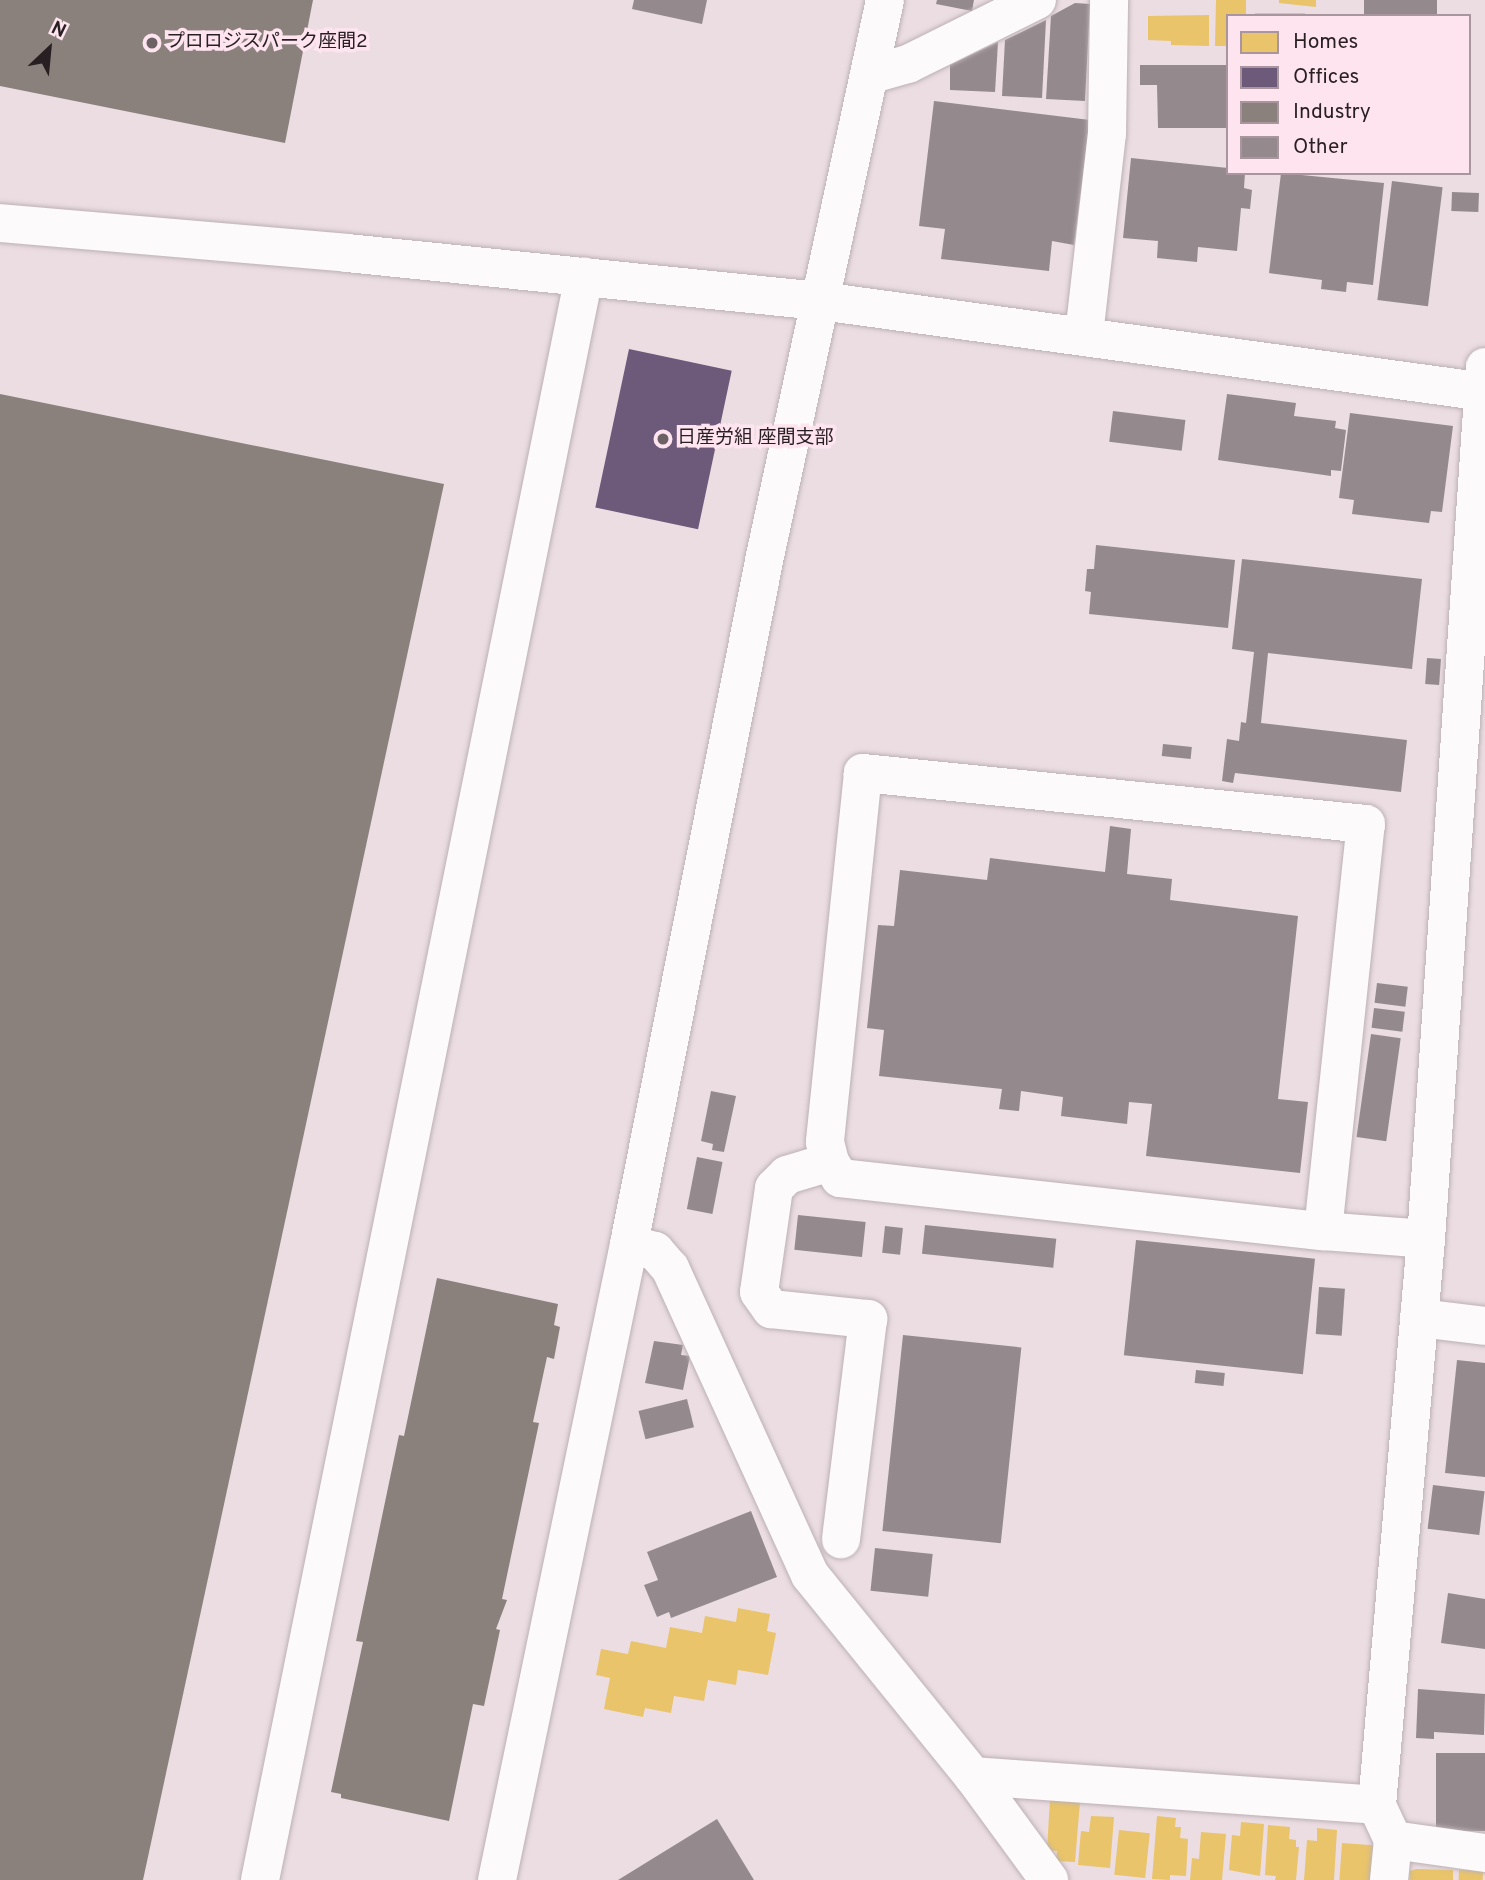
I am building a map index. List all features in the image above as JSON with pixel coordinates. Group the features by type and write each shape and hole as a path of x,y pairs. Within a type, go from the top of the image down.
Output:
{"street":[{"path":"497,1880 629,1244 765,556 885,0"},
{"path":"869,75 908,64 1037,0"},
{"path":"1084,335 1107,134 1109,0"},
{"path":"0,223 821,300 1484,384 1426,1239 1377,1805 1393,1840 1389,1880"},
{"path":"260,1880 584,276"},
{"path":"1323,1231 1366,824 863,773 825,1142 830,1162 839,1178 1323,1231 1426,1239"},
{"path":"830,1162 787,1175 774,1188 759,1292 771,1309 868,1319 841,1539"},
{"path":"629,1244 655,1251 670,1268 810,1575 973,1776 1049,1880"},
{"path":"1419,1318 1485,1326"},
{"path":"973,1776 1377,1805"},
{"path":"1393,1840 1485,1853"}],"building: Homes":[{"path":"1216,0 1246,0 1246,14 1226,14 1226,46 1215,46"},
{"path":"1279,0 1316,0 1316,7 1279,3"},
{"path":"1305,13 1305,14 1255,14"},
{"path":"1209,15 1209,46 1171,45 1171,41 1148,40 1148,16"},
{"path":"738,1608 770,1614 767,1631 776,1633 768,1675 738,1670 736,1685 708,1680 704,1701 674,1696 671,1713 645,1708 643,1717 604,1709 610,1678 596,1675 601,1649 628,1654 631,1641 666,1648 670,1627 702,1633 705,1616 736,1622"},
{"path":"1050,1799 1080,1802 1075,1862 1056,1861 1057,1851 1047,1850"},
{"path":"1091,1816 1114,1817 1110,1868 1078,1865 1081,1831 1089,1832"},
{"path":"1157,1816 1176,1818 1175,1827 1181,1827 1180,1838 1188,1839 1186,1876 1170,1875 1170,1880 1152,1879"},
{"path":"1241,1822 1264,1824 1260,1876 1229,1870 1232,1835 1240,1836"},
{"path":"1268,1825 1290,1827 1289,1839 1296,1840 1296,1847 1299,1847 1296,1880 1275,1880 1276,1876 1265,1875"},
{"path":"1317,1828 1337,1830 1334,1880 1304,1880 1307,1840 1317,1841"},
{"path":"1119,1830 1150,1833 1145,1878 1114,1875"},
{"path":"1201,1832 1226,1834 1222,1880 1190,1880 1192,1858 1199,1859"},
{"path":"1342,1843 1373,1845 1370,1880 1339,1880"},
{"path":"1453,1870 1453,1880 1410,1880 1410,1871"},
{"path":"1459,1870 1483,1871 1483,1880 1459,1880"}],"building: Offices":[{"name":"日産労組 座間支部","path":"629,349 732,371 698,529 595,507"}],"building: Industry":[{"name":"プロロジスパーク座間2","path":"0,0 313,0 285,143 0,86"},
{"path":"0,394 444,484 143,1880 0,1880"},
{"path":"437,1278 558,1304 554,1325 560,1327 554,1359 547,1357 533,1422 539,1423 502,1599 507,1600 496,1629 500,1630 484,1706 473,1704 449,1821 341,1798 341,1794 331,1792 363,1642 356,1641 399,1435 404,1436"}],"building: Other":[{"path":"634,0 707,0 702,24 632,9"},
{"path":"937,0 974,0 972,11 936,4"},
{"path":"1364,0 1437,0 1437,14 1364,14"},
{"path":"1075,3 1090,4 1085,101 1046,99 1051,16"},
{"path":"1046,20 1042,98 1002,96 1005,40"},
{"path":"998,42 995,92 950,90 950,65"},
{"path":"1140,65 1226,65 1226,128 1158,128 1157,85 1140,85"},
{"path":"934,101 1090,120 1074,245 1052,241 1049,271 941,259 945,229 919,226"},
{"path":"1131,158 1226,168 1226,175 1245,175 1244,188 1252,190 1250,209 1241,208 1237,251 1198,247 1197,262 1157,258 1158,241 1123,238"},
{"path":"1281,175 1384,183 1373,285 1347,282 1346,292 1321,289 1322,280 1269,273"},
{"path":"1392,181 1443,187 1428,306 1377,300"},
{"path":"1452,192 1479,193 1478,212 1451,211"},
{"path":"1227,394 1296,403 1294,416 1336,421 1335,428 1346,430 1341,471 1331,470 1331,476 1218,460"},
{"path":"1113,411 1185,420 1182,451 1109,442"},
{"path":"1350,413 1453,426 1442,512 1431,511 1429,523 1352,514 1354,500 1339,498"},
{"path":"1096,545 1235,560 1228,628 1089,614 1091,592 1085,591 1087,569 1094,569"},
{"path":"1242,559 1422,579 1412,669 1268,653 1261,723 1407,740 1401,792 1235,773 1233,783 1222,781 1227,739 1239,741 1241,722 1246,723 1254,652 1232,649"},
{"path":"1427,658 1441,659 1439,685 1425,684"},
{"path":"1163,744 1192,747 1191,759 1162,756"},
{"path":"1110,826 1131,829 1127,874 1172,879 1170,900 1298,916 1278,1099 1308,1102 1300,1173 1146,1156 1152,1104 1129,1102 1127,1124 1061,1116 1063,1097 1021,1091 1019,1111 999,1109 1002,1089 879,1076 884,1030 867,1028 878,925 894,926 900,870 987,880 990,858 1105,872"},
{"path":"1377,983 1408,987 1405,1007 1375,1003"},
{"path":"1374,1008 1405,1012 1402,1032 1372,1028"},
{"path":"1371,1034 1401,1038 1386,1141 1357,1137"},
{"path":"711,1091 736,1096 724,1152 712,1150 713,1144 701,1141"},
{"path":"697,1157 723,1162 712,1214 687,1209"},
{"path":"798,1215 866,1222 862,1257 794,1250"},
{"path":"925,1225 1056,1239 1053,1268 922,1254"},
{"path":"885,1226 903,1228 900,1255 882,1253"},
{"path":"1136,1240 1315,1259 1303,1374 1124,1355"},
{"path":"1319,1287 1345,1289 1342,1336 1316,1334"},
{"path":"903,1335 1021,1347 1001,1543 882,1531"},
{"path":"654,1341 683,1345 681,1355 690,1356 683,1390 645,1383"},
{"path":"1457,1360 1485,1363 1485,1477 1445,1473"},
{"path":"1196,1370 1225,1373 1223,1386 1195,1383"},
{"path":"687,1399 694,1427 646,1439 638,1411"},
{"path":"1433,1485 1485,1491 1479,1535 1428,1529"},
{"path":"751,1511 777,1577 671,1618 669,1612 657,1617 644,1585 658,1580 647,1552"},
{"path":"875,1548 933,1554 928,1597 871,1591"},
{"path":"1448,1593 1485,1599 1485,1649 1441,1643"},
{"path":"1418,1689 1485,1694 1484,1735 1434,1732 1434,1739 1416,1738"},
{"path":"1436,1753 1485,1753 1485,1831 1436,1831"},
{"path":"717,1819 754,1880 618,1880"}],"place":[{"name":"プロロジスパーク座間2","path":"152,43"},
{"name":"日産労組 座間支部","path":"663,439"}]}
